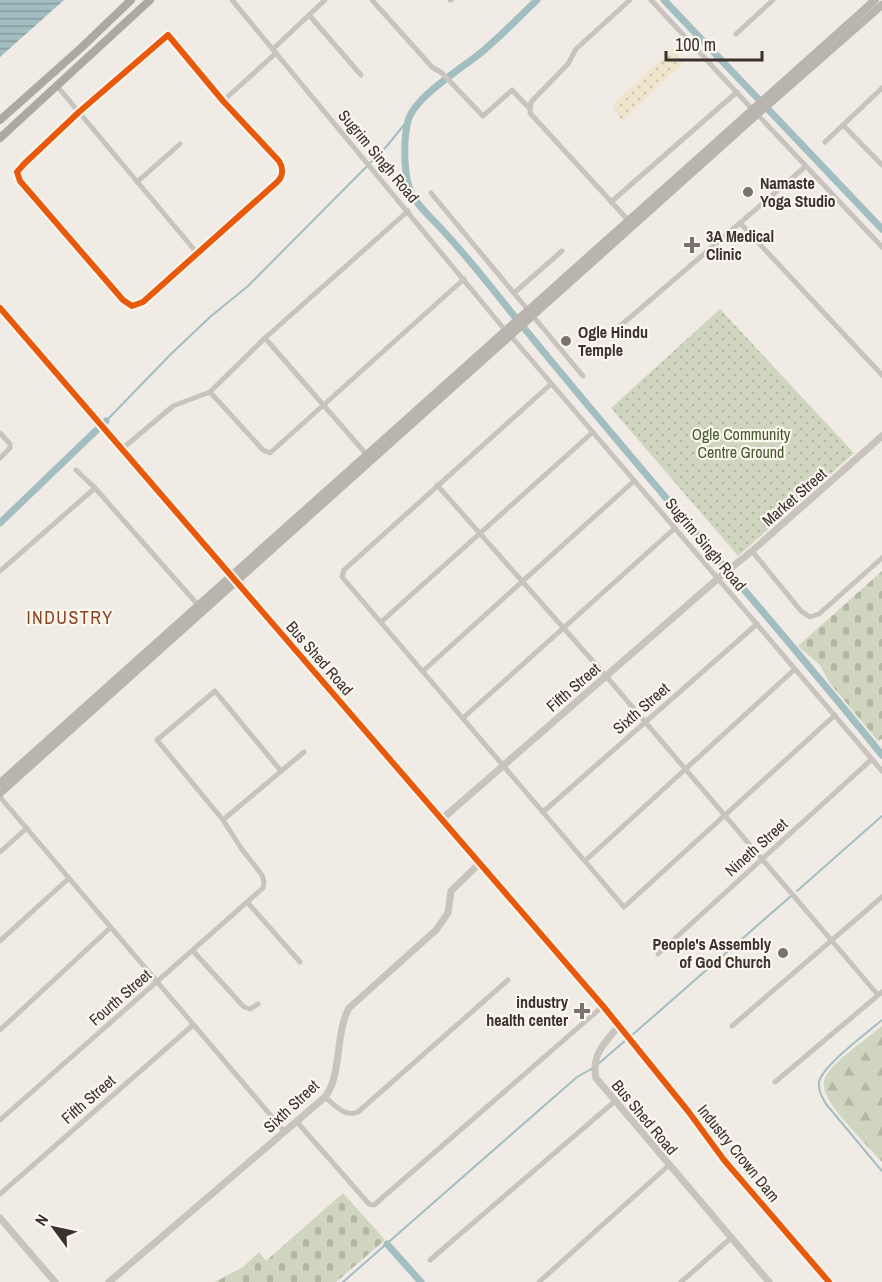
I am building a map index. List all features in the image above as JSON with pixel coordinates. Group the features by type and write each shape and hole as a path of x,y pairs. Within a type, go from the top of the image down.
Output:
{"main road":[{"path":"0,120 131,0"},
{"path":"0,138 150,0"},
{"path":"0,783 198,605 233,580 760,107 875,0"},
{"path":"529,313 628,220 882,5"},
{"path":"0,795 367,455 508,332"}],"street":[{"name":"Sugrim Singh Road","path":"232,0 551,384 720,577 882,771"},
{"path":"223,101 325,0"},
{"path":"372,0 432,67 441,73 483,116 512,90 529,108 530,113 628,220"},
{"path":"529,108 531,102 568,64 576,49 630,0"},
{"path":"651,0 737,92 760,107 806,167 882,247"},
{"path":"736,34 773,0"},
{"path":"309,15 361,75"},
{"path":"168,35 223,101 279,161 283,170 276,183 143,302 132,306 123,300 20,181 17,172 79,112 168,35"},
{"path":"57,86 196,253"},
{"path":"825,142 882,88"},
{"path":"611,202 737,92"},
{"path":"843,125 882,165"},
{"path":"137,182 180,144"},
{"path":"612,333 806,167"},
{"path":"431,193 583,376"},
{"path":"122,449 173,406 210,392 265,338 408,211"},
{"path":"740,223 882,375"},
{"path":"514,293 562,251"},
{"path":"210,392 263,450 268,453 272,452 464,279"},
{"name":"Bus Shed Road","path":"0,308 619,1026 599,1048 596,1058 595,1073 602,1087 769,1282"},
{"path":"265,338 367,455"},
{"path":"551,384 437,485 342,573 342,577 624,907 835,715"},
{"path":"381,622 593,432"},
{"path":"0,433 10,444 10,448 0,458"},
{"name":"Market Street","path":"720,577 882,436"},
{"path":"76,470 95,488 198,605"},
{"path":"423,671 634,481"},
{"path":"437,485 606,676 831,940 880,994 775,1082"},
{"path":"0,571 95,488"},
{"path":"463,718 675,528"},
{"path":"752,551 801,611 810,617 819,614 882,558"},
{"name":"Fifth Street","path":"442,819 720,577"},
{"name":"Sixth Street","path":"543,812 757,624"},
{"path":"586,860 795,669"},
{"path":"281,771 215,691 157,740 223,820 304,752"},
{"name":"Nineth Street","path":"658,954 872,759"},
{"path":"0,795 68,879 284,1131"},
{"name":"Fourth Street","path":"0,1120 258,894 264,885 262,875 241,849 223,820"},
{"path":"0,852 27,828"},
{"name":"Sixth Street","path":"109,1282 325,1097 332,1081 344,1021 349,1008 436,930 448,913 449,896 453,888 480,863"},
{"path":"0,941 68,879"},
{"path":"732,1026 882,897"},
{"path":"248,903 300,962"},
{"path":"0,1030 110,928"},
{"path":"193,951 244,1007 250,1009 258,1004"},
{"path":"325,1097 346,1114 358,1112 508,980"},
{"path":"297,1122 369,1204 374,1206 603,1006"},
{"name":"Fifth Street","path":"0,1194 193,1025"},
{"name":"Industry Crown Dam","path":"619,1026 628,1040 688,1111 724,1160 829,1282"},
{"path":"430,1260 614,1102"},
{"path":"538,1282 668,1166"},
{"path":"0,1218 55,1282"},
{"path":"681,1282 731,1238"}],"green space":[{"name":"Ogle Community Centre Ground","path":"720,309 854,453 738,556 611,408"},
{"path":"882,571 882,739 878,741 829,682 820,665 798,646"},
{"path":"882,1026 882,1162 851,1129 830,1102 824,1089 824,1080 836,1064"},
{"path":"343,1193 385,1240 336,1282 215,1282 243,1267 259,1252 266,1261"}],"sand":[{"path":"673,49 683,63 622,121 612,105"}],"water":[{"path":"0,0 64,0 0,57"}],"waterway":[{"path":"537,0 483,51 429,93 412,112 406,129 405,149 410,191 882,755"},
{"path":"664,0 882,229"},
{"path":"106,421 170,355 210,317 248,286 386,147 408,120"},
{"path":"0,523 106,421"},
{"path":"797,891 882,816"},
{"path":"631,1036 791,896"},
{"path":"882,1020 828,1067 819,1082 826,1104 882,1171"},
{"path":"597,1065 627,1039"},
{"path":"343,1282 577,1077 593,1068"},
{"path":"387,1244 421,1282"}],"cycle path":[{"path":"168,35 223,101 279,161 282,173 276,183 143,302 132,306 123,300 20,181 17,172 79,112 168,35"},
{"path":"0,308 603,1006 688,1111 724,1160 829,1282"}],"place":[{"name":"Namaste Yoga Studio","path":"748,192"},
{"name":"3A Medical Clinic","path":"692,245"},
{"name":"Ogle Hindu Temple","path":"566,341"},
{"name":"People's Assembly of God Church","path":"783,953"},
{"name":"industry health center","path":"582,1011"}],"district":[{"name":"INDUSTRY","path":"70,618"}]}
